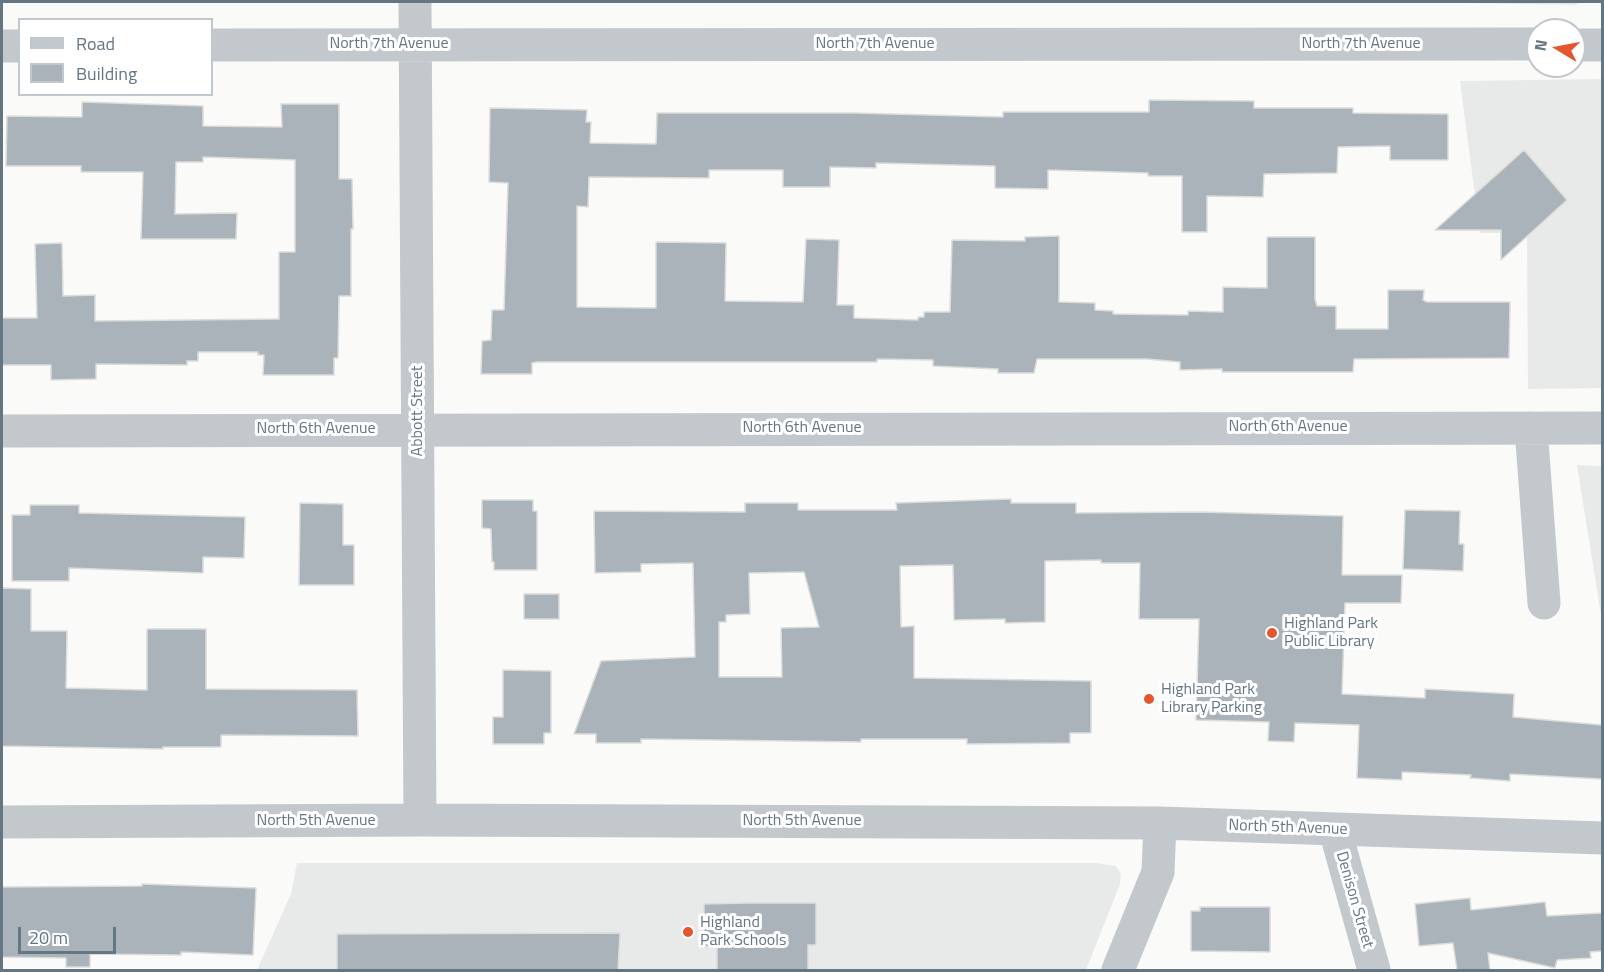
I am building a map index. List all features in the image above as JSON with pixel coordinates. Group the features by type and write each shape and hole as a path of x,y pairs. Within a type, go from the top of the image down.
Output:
{"street":[{"name":"Abbott Street","path":"415,2 420,820"},
{"name":"North 7th Avenue","path":"213,45 1526,44"},
{"path":"2,46 18,45"},
{"path":"1586,45 1602,45"},
{"path":"1531,428 1544,603"},
{"name":"North 6th Avenue","path":"2,430 1602,428"},
{"name":"North 5th Avenue","path":"2,822 420,820 1160,823 1335,831 1602,838"},
{"path":"1118,970 1158,872 1160,823"},
{"name":"Denison Street","path":"1335,831 1374,970"}],"shaded area":[{"path":"1407,2 1582,2 1575,5"},
{"path":"1602,79 1602,388 1528,389 1527,233 1480,233 1460,81"},
{"path":"1577,465 1602,466 1602,621"},
{"name":"Highland Park Schools","path":"297,863 1096,863 1116,866 1121,874 1120,884 1086,970 257,970 291,894"}],"building":[{"path":"1149,100 1254,101 1254,108 1353,108 1353,113 1448,114 1448,160 1390,160 1390,146 1338,147 1337,173 1264,174 1263,197 1207,196 1207,232 1182,232 1182,176 1048,170 1048,189 995,188 995,166 876,163 876,168 830,167 830,187 783,187 783,170 709,170 709,178 589,177 588,207 577,206 577,307 656,308 656,242 726,243 725,301 803,302 806,239 839,240 837,305 854,305 854,318 918,320 918,317 924,317 924,312 950,312 952,240 1025,241 1025,237 1059,236 1059,302 1095,303 1095,310 1113,311 1113,314 1188,315 1188,311 1223,312 1223,287 1267,288 1267,237 1315,237 1315,299 1317,306 1336,306 1336,329 1388,329 1388,290 1424,290 1423,300 1427,302 1510,302 1509,358 1354,359 1353,372 1222,372 1222,369 1180,370 1180,362 1147,359 1037,359 1034,373 998,373 998,369 933,366 933,360 877,359 877,362 537,362 532,363 532,374 481,374 482,341 491,340 492,310 504,310 508,183 489,182 490,108 587,110 586,122 591,122 590,143 656,144 657,113 854,113 1003,117 1003,112 1149,112"},
{"path":"82,102 203,106 203,126 282,127 281,104 339,104 339,179 352,179 353,229 351,229 351,296 339,296 338,358 334,358 334,375 263,375 264,355 258,355 258,352 198,352 198,361 187,361 187,365 96,364 96,379 51,380 51,365 2,365 2,318 37,318 35,244 62,243 63,296 95,295 95,321 279,319 279,252 295,252 295,160 203,157 203,162 176,162 175,214 237,213 236,239 141,239 143,172 81,172 81,166 6,166 7,116 82,117"},
{"path":"1524,150 1567,200 1501,260 1501,230 1435,230"},
{"path":"1011,499 1011,503 1076,503 1076,513 1201,512 1343,516 1342,575 1402,575 1401,603 1345,603 1342,694 1425,698 1425,689 1514,694 1513,717 1602,725 1602,779 1510,774 1510,781 1470,778 1471,775 1402,772 1402,780 1357,778 1359,725 1295,723 1294,742 1268,741 1269,722 1196,720 1199,619 1139,619 1140,563 1101,563 1101,560 1045,561 1045,622 1005,623 1005,619 954,620 953,565 900,566 901,627 914,626 914,678 1091,681 1091,733 1070,733 1070,743 967,744 967,739 861,739 861,742 641,739 641,743 596,743 596,734 574,734 601,661 695,657 693,563 641,564 641,572 595,573 594,511 745,512 745,503 798,503 798,510 897,510 896,503","holes":["804,572 819,627 781,628 782,677 719,677 719,622 726,622 726,615 750,614 749,573"]},
{"path":"482,500 533,500 533,511 537,511 537,570 494,570 491,529 482,528"},
{"path":"300,503 343,504 343,545 354,545 354,585 299,585"},
{"path":"30,505 79,505 79,513 245,517 244,558 203,557 203,573 69,568 69,581 12,581 12,515 30,515"},
{"path":"1405,510 1460,511 1459,544 1464,544 1463,571 1403,569"},
{"path":"2,588 31,589 31,631 67,631 66,688 147,690 147,629 206,629 206,689 357,690 358,736 221,735 221,747 163,747 163,749 2,746"},
{"path":"524,594 559,594 559,619 524,619"},
{"path":"503,670 551,671 551,733 544,733 544,744 493,744 493,717 503,717"},
{"path":"142,884 256,888 253,955 181,952 181,955 90,954 90,967 66,967 66,958 2,957 2,887 142,886"},
{"path":"1470,898 1471,910 1545,902 1547,916 1602,913 1602,951 1590,952 1591,958 1557,960 1555,968 1488,953 1490,970 1457,970 1453,943 1419,946 1415,904"},
{"path":"816,903 816,945 808,945 808,970 717,970 717,946 704,947 704,904"},
{"path":"1200,907 1270,907 1270,952 1191,951 1191,911 1200,911"},
{"path":"620,933 618,970 337,970 337,934"}],"place":[{"name":"Highland Park Public Library","path":"1272,633"},
{"name":"Highland Park Library Parking","path":"1149,699"},
{"name":"Highland Park Schools","path":"688,932"}]}
